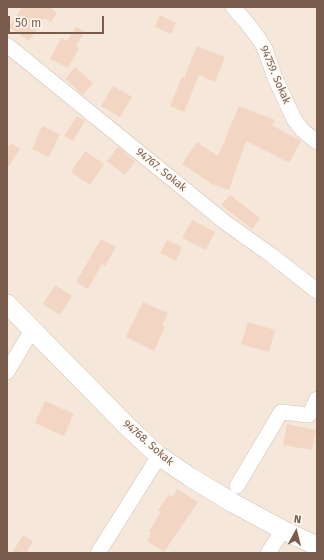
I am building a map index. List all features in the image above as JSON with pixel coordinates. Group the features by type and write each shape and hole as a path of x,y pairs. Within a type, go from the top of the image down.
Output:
{"street":[{"name":"94759. Sokak","path":"233,7 260,39 275,78 294,119 302,130 317,142"},
{"name":"94767. Sokak","path":"7,45 226,222 317,291"},
{"name":"94768. Sokak","path":"7,304 128,427 159,456 233,503 282,530 317,546"},
{"path":"7,372 32,330"},
{"path":"237,486 280,412 310,415 317,399"},
{"path":"98,553 159,456"},
{"path":"268,553 282,530"}],"shaded area":[{"path":"7,7 317,7 317,553 7,553"}],"building":[{"path":"22,7 51,7 50,8 57,13 51,22 44,18 29,41 9,27"},
{"path":"160,15 176,23 171,34 155,27"},
{"path":"76,27 85,32 76,46 79,48 68,68 50,59 61,38 67,41"},
{"path":"197,46 225,57 215,82 199,75 184,112 170,106 182,77 184,78"},
{"path":"75,67 93,83 83,95 65,79"},
{"path":"113,86 132,97 120,117 101,106"},
{"path":"239,106 275,120 272,125 301,141 289,163 246,141 229,190 212,184 182,164 197,142 218,156"},
{"path":"77,116 85,121 73,141 64,136"},
{"path":"42,126 60,134 49,157 32,149"},
{"path":"11,143 20,149 7,169 7,149"},
{"path":"118,147 135,161 125,175 107,161"},
{"path":"85,151 104,164 90,185 71,172"},
{"path":"230,195 260,218 252,229 221,205"},
{"path":"192,220 215,232 206,250 182,238"},
{"path":"101,239 116,247 105,266 102,264 88,289 76,282"},
{"path":"167,240 182,247 176,261 160,253"},
{"path":"55,285 72,296 60,315 43,304"},
{"path":"143,302 168,313 162,326 165,327 154,351 126,337"},
{"path":"248,322 275,330 269,352 241,344"},
{"path":"45,401 74,414 64,436 35,423"},
{"path":"287,424 316,430 312,450 283,445"},
{"path":"177,489 198,502 164,552 147,541 151,533 149,531 161,512 158,510 169,494 172,497"},
{"path":"23,535 33,541 26,553 12,553"}]}
